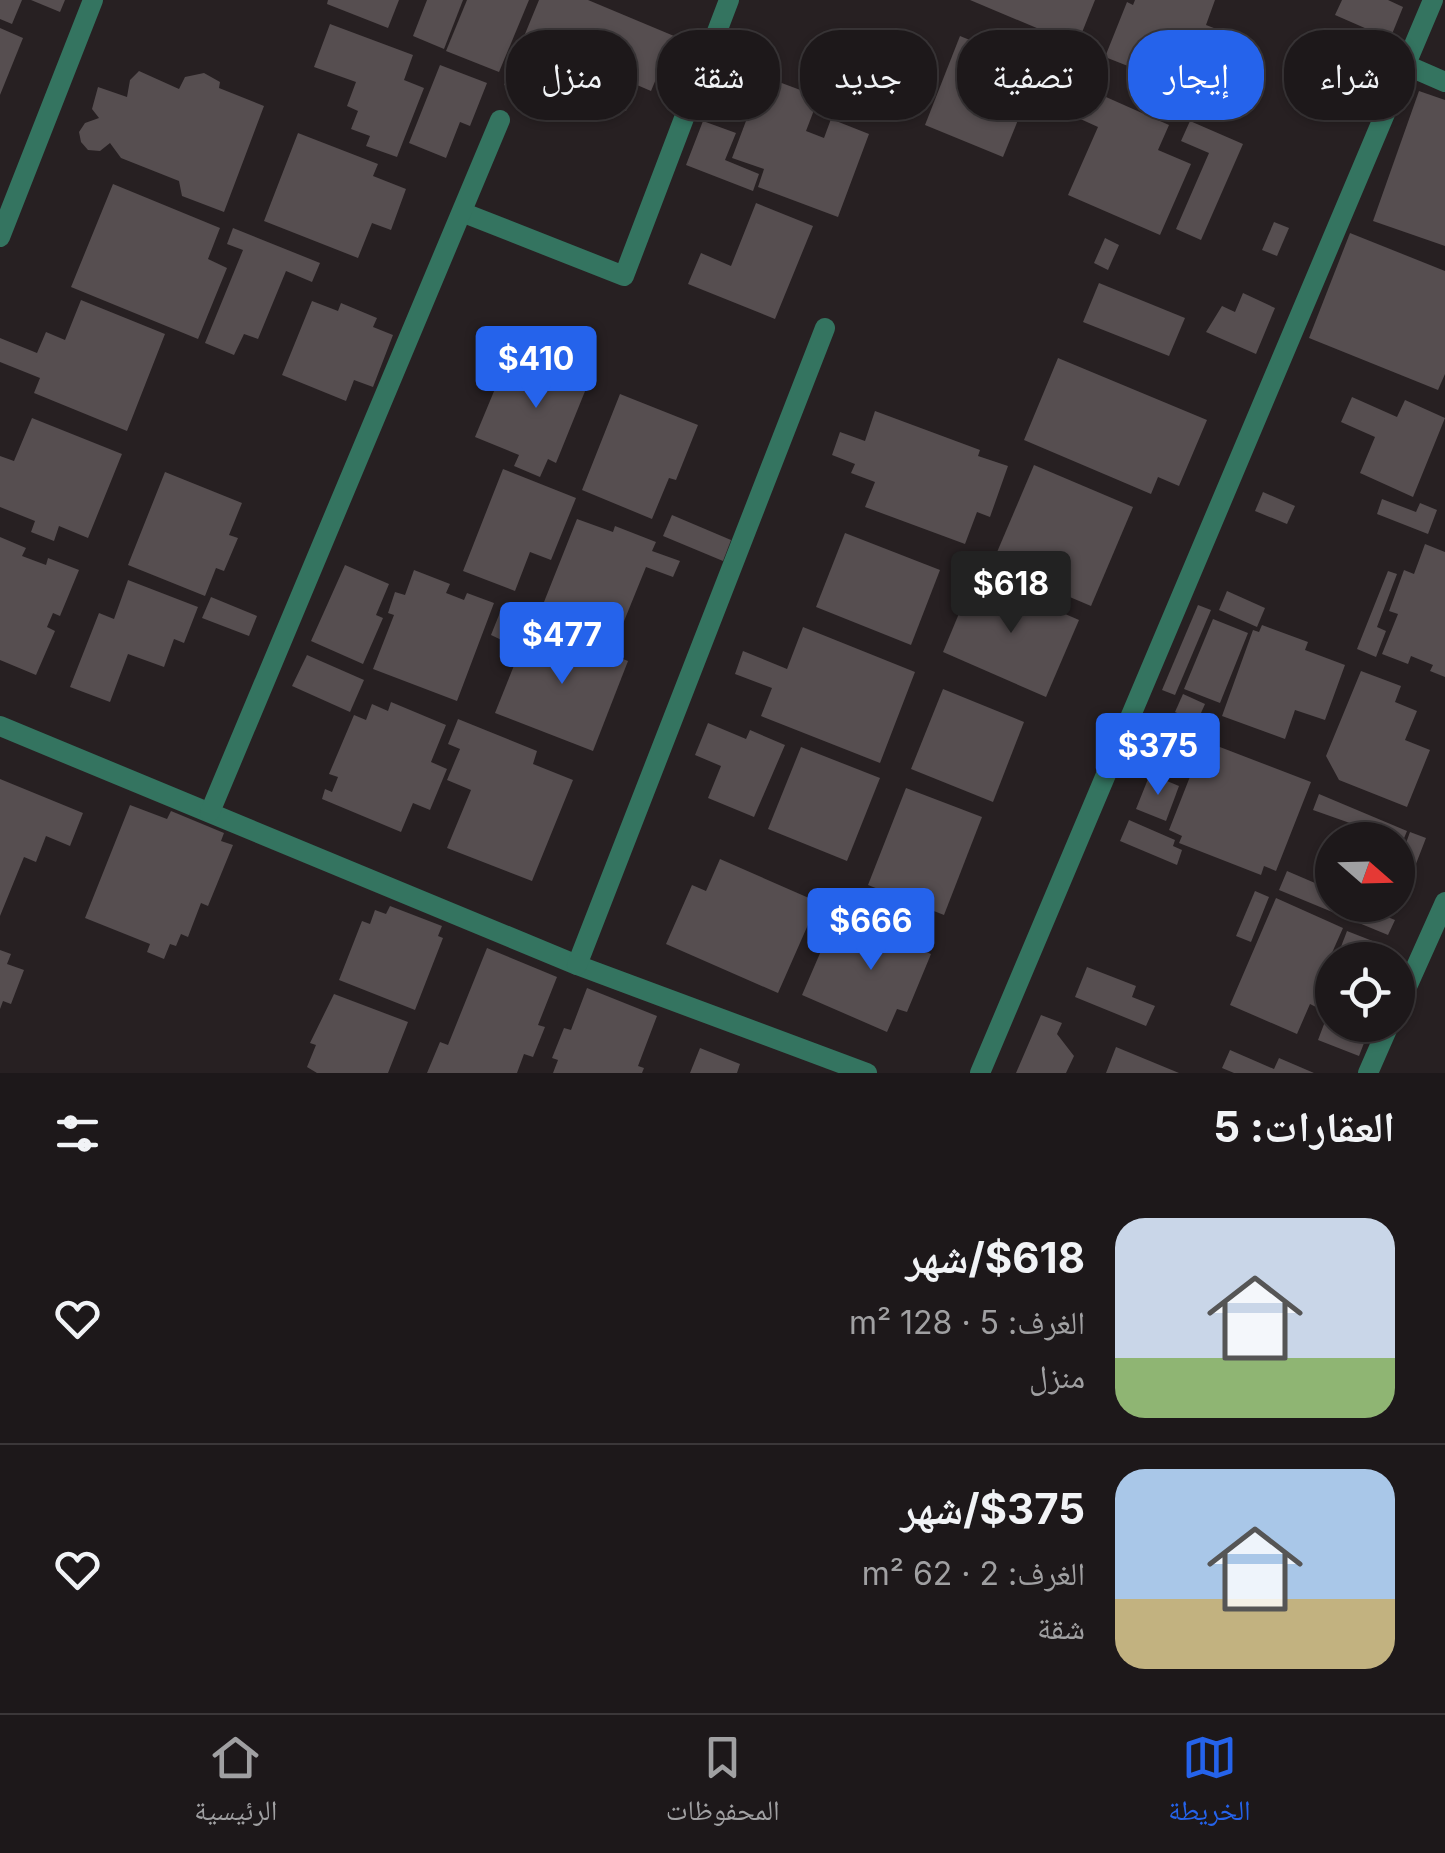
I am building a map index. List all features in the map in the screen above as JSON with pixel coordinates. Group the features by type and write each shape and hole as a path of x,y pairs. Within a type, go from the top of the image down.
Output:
{"street":[{"path":"0,237 92,0"},
{"path":"464,213 624,276 729,0"},
{"path":"1415,43 1433,0"},
{"path":"1415,68 1445,82"},
{"path":"210,812 500,120"},
{"path":"980,1073 1382,120"},
{"path":"578,965 825,328"},
{"path":"0,726 578,965 867,1073"},
{"path":"1415,969 1445,902"},
{"path":"1368,1073 1382,1042"}],"building":[{"path":"0,0 22,0 12,24 0,19"},
{"path":"31,0 65,0 60,12"},
{"path":"328,0 399,0 388,28 327,4"},
{"path":"427,0 463,0 444,49 413,36"},
{"path":"467,0 529,0 516,30 506,30 506,55 499,72 446,51"},
{"path":"539,0 588,0 660,30 657,77 651,91 637,85 637,30 527,30"},
{"path":"970,0 1095,0 1083,30 1041,30"},
{"path":"1135,0 1215,0 1206,25 1219,30 1128,30 1128,66 1108,58 1108,50 1127,2 1133,5"},
{"path":"1342,0 1388,0 1403,7 1394,30 1369,30 1335,15"},
{"path":"330,24 413,55 404,80 424,88 397,157 366,146 370,136 351,129 358,111 347,106 356,82 314,67"},
{"path":"0,28 23,38 0,95"},
{"path":"957,44 957,120 1018,120 1003,157 925,125 927,120 937,120 937,94"},
{"path":"440,65 487,83 470,126 460,122 446,158 409,143"},
{"path":"139,71 179,89 185,77 204,73 220,82 219,88 264,106 224,212 182,196 179,181 121,158 110,143 100,151 88,150 81,142 79,132 85,123 99,118 92,109 98,87 127,97 130,80"},
{"path":"780,82 800,90 800,120 810,120 806,131 824,138 834,120 869,134 838,217 758,187 764,169 732,158 746,120 780,120"},
{"path":"1419,91 1445,100 1445,246 1373,221 1409,120 1415,120"},
{"path":"1108,98 1128,107 1128,120 1158,120 1169,125 1158,150 1191,164 1160,235 1068,195 1098,127 1083,120 1108,120"},
{"path":"703,121 736,133 725,160 759,174 753,191 686,165"},
{"path":"1190,121 1243,144 1201,240 1176,229 1209,153 1181,141"},
{"path":"298,133 378,164 373,176 406,189 391,230 372,223 358,258 264,221"},
{"path":"113,184 220,228 208,259 227,268 198,339 71,287"},
{"path":"756,203 813,226 775,319 688,284 701,253 731,266"},
{"path":"1274,222 1289,228 1277,256 1262,250"},
{"path":"233,228 320,263 312,282 286,271 258,339 244,334 234,355 205,343 243,250 227,244"},
{"path":"1350,233 1445,271 1445,374 1438,390 1309,338"},
{"path":"1105,238 1119,245 1108,270 1094,263"},
{"path":"1099,283 1185,318 1169,356 1083,322"},
{"path":"1243,293 1275,308 1256,354 1206,332 1222,306 1235,312"},
{"path":"81,300 165,334 127,431 34,393 40,378 0,362 0,338 37,353 46,332 65,340"},
{"path":"312,301 338,311 341,303 377,318 373,327 393,335 373,387 354,380 346,401 282,375"},
{"path":"545,349 594,369 556,463 548,459 540,477 514,466 519,455 475,437 502,372 531,384"},
{"path":"1058,358 1207,420 1179,486 1158,477 1151,494 1024,440"},
{"path":"620,394 698,425 676,480 669,478 652,519 582,490"},
{"path":"1352,397 1397,417 1405,400 1445,418 1413,497 1360,473 1375,437 1341,422"},
{"path":"875,411 980,450 978,456 1008,466 990,517 977,512 965,544 865,507 875,482 851,473 855,464 832,455 840,432 865,441"},
{"path":"32,418 122,454 88,538 59,526 54,541 31,532 35,521 0,507 0,456 14,461"},
{"path":"1034,465 1133,507 1091,606 992,564"},
{"path":"503,469 576,498 551,560 530,552 515,591 463,571"},
{"path":"165,472 242,503 229,535 238,538 224,571 216,568 205,596 128,565"},
{"path":"1263,492 1295,506 1287,524 1255,511"},
{"path":"1382,499 1416,512 1420,503 1437,510 1428,534 1377,514"},
{"path":"672,515 731,540 723,561 663,536"},
{"path":"577,519 613,532 615,526 656,542 652,551 680,561 673,577 646,567 618,636 542,607"},
{"path":"845,533 940,570 911,645 816,607"},
{"path":"0,537 26,548 22,556 46,565 48,558 79,570 60,616 53,613 47,627 55,631 36,675 0,660"},
{"path":"1425,544 1445,552 1445,677 1430,671 1433,665 1411,656 1408,664 1382,654 1398,614 1389,611 1404,570 1414,574"},
{"path":"345,565 389,584 376,615 383,618 363,664 311,641"},
{"path":"414,570 450,584 446,593 464,600 467,593 494,603 457,701 373,669 394,615 388,613 395,592 405,595"},
{"path":"1388,571 1397,574 1377,627 1386,631 1376,657 1357,649"},
{"path":"975,575 1079,620 1046,697 943,652"},
{"path":"128,580 198,607 184,643 174,639 164,667 128,654 110,702 70,687 99,613 114,619"},
{"path":"1227,591 1265,608 1257,627 1219,610"},
{"path":"211,597 257,616 249,636 202,618"},
{"path":"503,605 522,614 510,644 491,635"},
{"path":"1198,605 1211,610 1175,695 1162,690"},
{"path":"1213,619 1248,633 1220,703 1184,689"},
{"path":"531,623 628,661 593,751 495,713"},
{"path":"1262,625 1308,642 1305,650 1345,665 1325,720 1295,710 1285,739 1222,716 1253,630 1259,632"},
{"path":"803,627 915,672 880,763 761,716 772,688 735,674 743,651 787,669"},
{"path":"307,655 364,680 350,712 292,686"},
{"path":"1361,671 1401,686 1395,702 1417,711 1405,740 1430,750 1407,807 1339,780 1326,756"},
{"path":"943,689 1024,722 993,802 911,769"},
{"path":"1183,694 1205,704 1197,722 1175,712"},
{"path":"391,702 446,725 431,762 447,769 430,810 413,803 401,832 322,799 325,789 332,792 338,777 329,774 354,715 366,720 372,704 388,711"},
{"path":"458,719 537,751 533,764 573,780 532,881 447,848 471,790 447,780 460,749 448,744"},
{"path":"1171,722 1197,732 1180,777 1154,766"},
{"path":"708,723 746,739 750,730 785,745 754,817 708,798 721,766 695,755"},
{"path":"1212,744 1311,782 1276,871 1264,866 1261,875 1179,843 1182,836 1169,830 1193,769 1201,772"},
{"path":"801,747 880,778 847,861 768,829"},
{"path":"1150,774 1179,786 1166,821 1136,809"},
{"path":"0,779 83,813 70,846 46,836 36,862 24,857 0,916"},
{"path":"906,788 982,817 944,915 868,885"},
{"path":"1319,794 1386,822 1347,822 1313,810"},
{"path":"130,805 167,819 171,811 224,833 221,841 233,845 208,906 201,903 188,937 181,934 176,946 170,944 164,959 147,952 150,944 85,918"},
{"path":"1129,820 1175,840 1173,846 1182,850 1177,865 1120,841"},
{"path":"1415,834 1426,838 1415,866"},
{"path":"720,859 818,902 778,993 666,944 692,885 706,891"},
{"path":"1287,871 1315,883 1315,905 1279,890"},
{"path":"1255,891 1269,897 1251,942 1236,936"},
{"path":"1276,898 1315,915 1315,922 1330,922 1343,928 1337,942 1315,942 1315,1006 1310,1004 1297,1034 1230,1005"},
{"path":"390,906 442,926 438,936 443,938 415,1010 339,980 362,921 370,924 375,910 386,914"},
{"path":"874,911 926,933 919,949 931,954 907,1012 897,1009 887,1032 802,995 827,937 857,950"},
{"path":"1357,922 1394,922 1388,935"},
{"path":"1347,931 1375,942 1343,942"},
{"path":"487,948 557,977 538,1025 545,1027 533,1057 524,1054 517,1073 427,1073 440,1042 448,1045"},
{"path":"0,950 11,954 7,964 24,970 11,1004 3,1001 0,1009"},
{"path":"1087,967 1136,986 1132,997 1155,1006 1146,1026 1075,997"},
{"path":"587,988 657,1016 638,1066 644,1068 642,1073 553,1073 558,1060 552,1058 564,1028 571,1030"},
{"path":"334,994 408,1022 388,1073 317,1073 307,1067 316,1045 310,1043"},
{"path":"1041,1015 1062,1023 1057,1034 1074,1056 1066,1073 1016,1073"},
{"path":"1323,1042 1364,1042 1359,1056"},
{"path":"1116,1047 1179,1073 1106,1073"},
{"path":"700,1048 740,1064 737,1073 690,1073"},
{"path":"1230,1050 1274,1069 1279,1058 1314,1073 1234,1073 1222,1068"}]}
